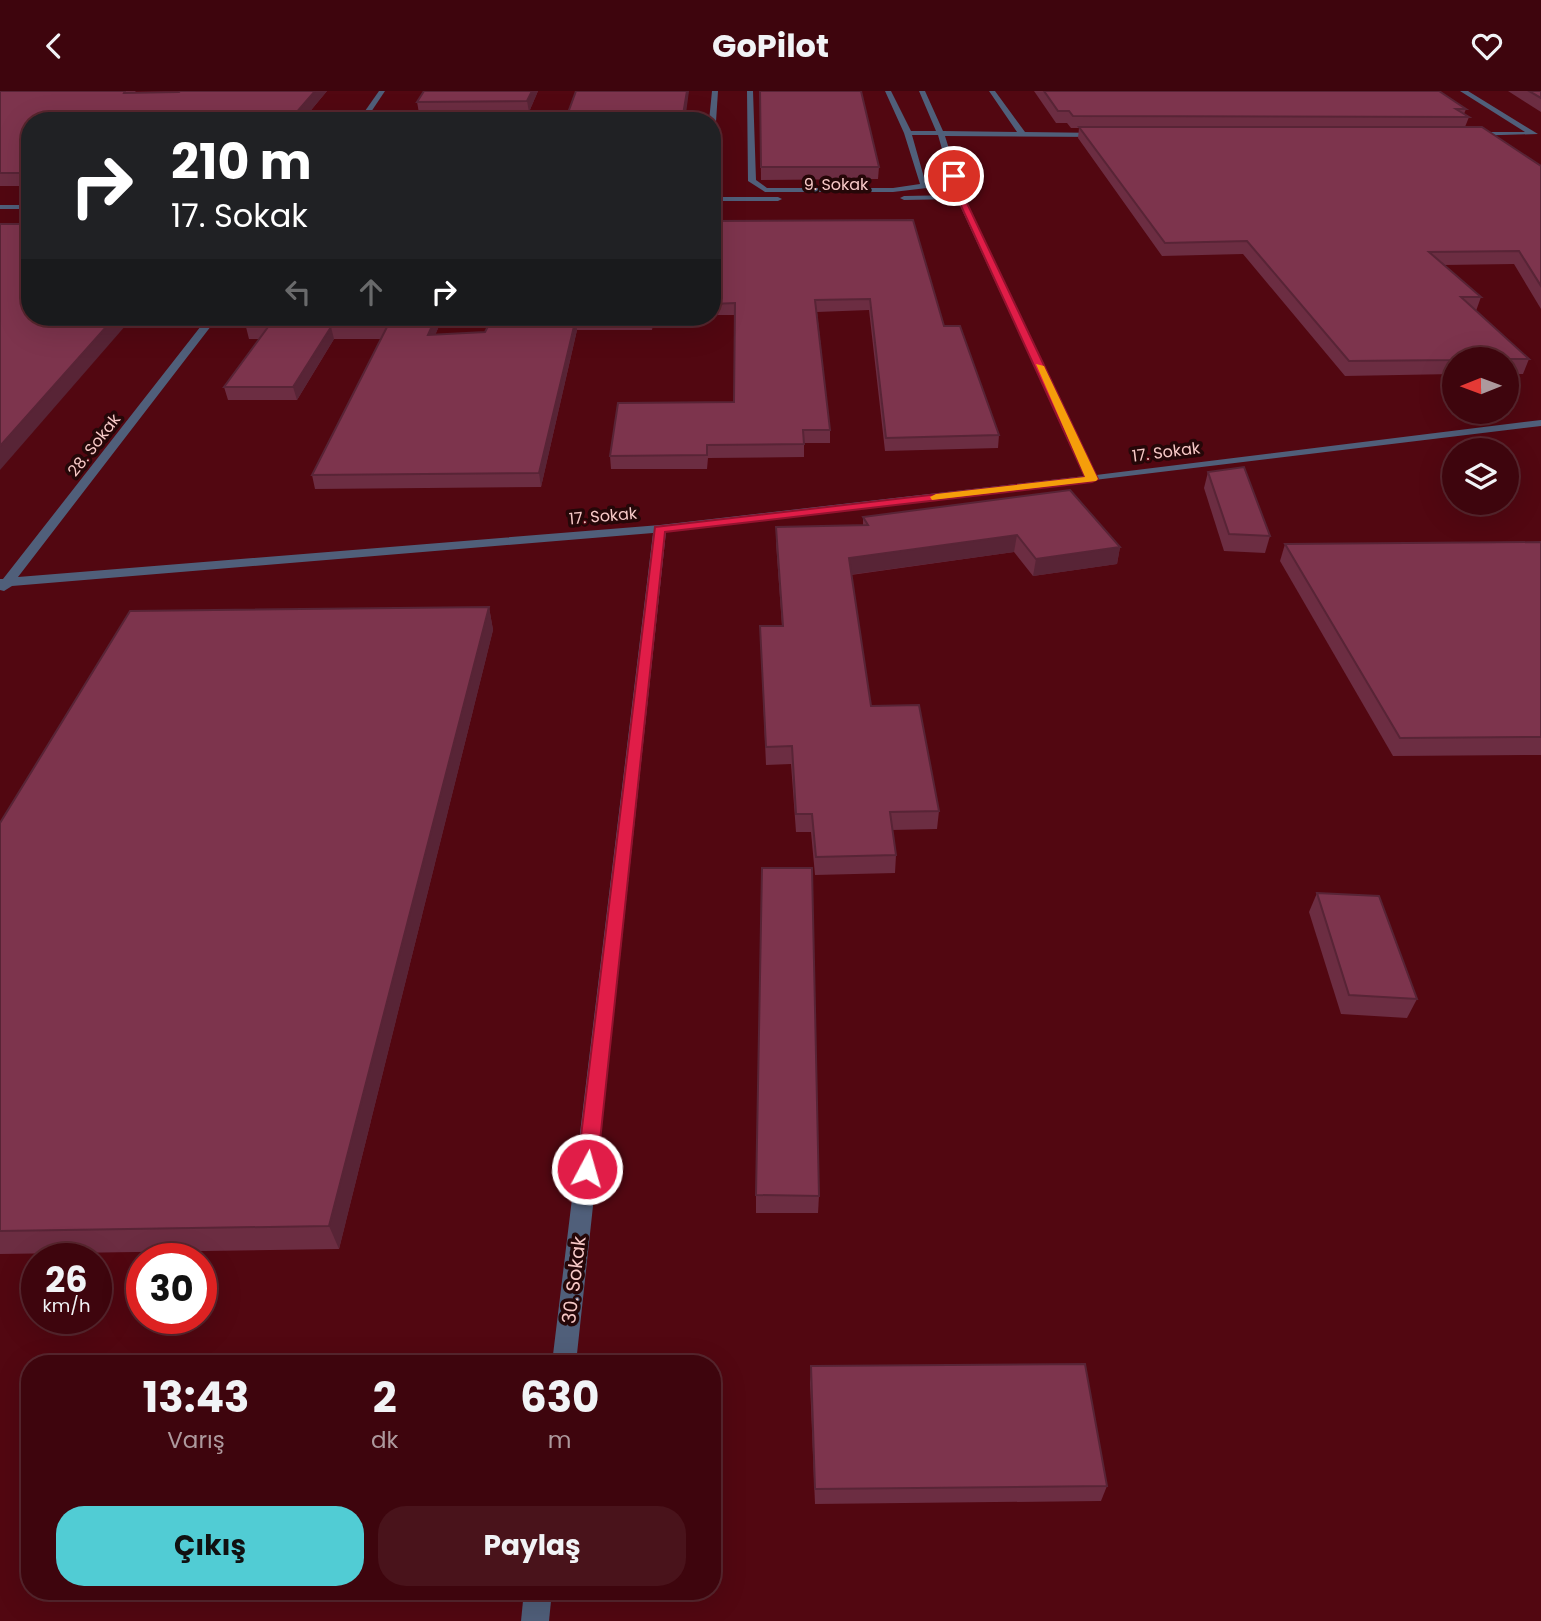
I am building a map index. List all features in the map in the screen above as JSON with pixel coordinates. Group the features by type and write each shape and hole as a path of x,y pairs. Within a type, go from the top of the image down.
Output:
{"street":[{"path":"367,112 382,91"},
{"path":"713,112 715,91"},
{"path":"750,91 752,181 765,190 893,190 924,186 908,133 888,91"},
{"path":"922,91 941,135 960,197 1092,479"},
{"path":"992,91 1023,135"},
{"path":"1464,91 1538,137"},
{"path":"908,133 1105,135"},
{"path":"1465,134 1538,137"},
{"name":"9. Sokak","path":"721,199 960,197"},
{"path":"0,207 21,207"},
{"name":"28. Sokak","path":"3,586 207,326"},
{"name":"17. Sokak","path":"3,586 660,529 1541,423"},
{"name":"30. Sokak","path":"565,1355 660,529"},
{"path":"535,1621 537,1600"}],"building":[{"path":"0,91 315,91 297,112 21,112 21,173 0,173"},
{"path":"424,91 532,91 527,101 417,102"},
{"path":"576,91 687,91 684,112 568,112"},
{"path":"760,91 861,91 879,167 761,167"},
{"path":"1044,91 1439,91 1466,109 1456,109 1469,117 1073,116 1069,111 1058,111"},
{"path":"1529,91 1541,91 1541,98"},
{"path":"1079,127 1482,127 1541,166 1541,286 1519,251 1429,252 1481,297 1461,297 1516,347 1442,347 1442,360 1349,361 1247,241 1165,243"},
{"path":"913,220 944,326 960,326 999,435 886,438 870,299 815,300 830,430 803,430 804,444 707,445 707,455 610,456 618,403 734,402 735,303 721,304 721,221"},
{"path":"0,224 21,224 21,326 107,326 0,446"},
{"path":"432,326 428,335 485,332 488,326 574,326 539,473 312,475 387,327 331,327 293,387 224,387 268,327 246,327"},
{"path":"1519,350 1529,359 1519,359"},
{"path":"1244,467 1270,536 1229,534 1208,472"},
{"path":"1070,490 1120,547 1036,559 1017,535 849,558 871,706 919,705 939,811 890,812 896,855 816,857 812,814 796,814 792,746 766,747 760,626 783,626 776,527 868,525 863,517"},
{"path":"1541,542 1541,737 1400,738 1285,544"},
{"path":"489,607 329,1226 0,1231 0,823 130,611"},
{"path":"762,868 812,868 819,1196 756,1195"},
{"path":"1317,893 1379,896 1417,999 1349,995"},
{"path":"1085,1364 1107,1486 815,1489 811,1366"}],"slow traffic":[{"path":"936,497 1092,479 1039,366"}],"route":[{"path":"587,1169 660,529 1092,479 960,197 954,176"}]}
